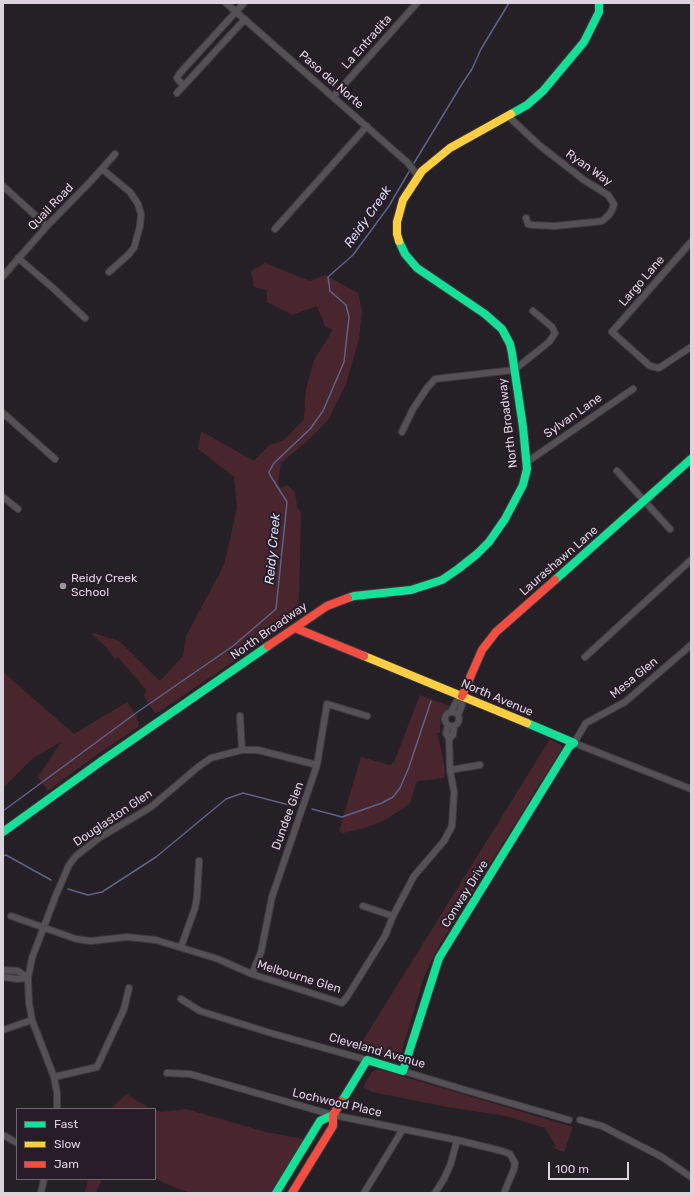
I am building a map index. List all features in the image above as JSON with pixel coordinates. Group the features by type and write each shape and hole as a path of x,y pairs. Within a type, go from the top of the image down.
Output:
{"street":[{"name":"Paso del Norte","path":"226,3 367,126 408,163 418,176"},
{"path":"184,85 177,78 180,73 244,3"},
{"name":"La Entradita","path":"333,97 417,3"},
{"name":"North Broadway","path":"3,832 103,760 327,606 354,596 411,590 442,580 477,554 485,546 505,519 523,485 527,469 510,344 502,329 485,314 417,268 405,254 397,234 397,222 403,200 418,176 450,148 527,105 543,91 584,42 599,12 599,3"},
{"path":"177,93 245,19"},
{"name":"Ryan Way","path":"508,116 539,145 584,180 608,195 614,204 612,210 602,221 555,226 533,226 528,224 526,218"},
{"path":"275,229 367,126"},
{"name":"Quail Road","path":"3,276 47,226 70,205 115,154"},
{"path":"102,169 130,192 138,204 141,214 140,226 134,248 128,256 109,272"},
{"path":"3,186 47,226"},
{"name":"Largo Lane","path":"691,242 612,332 650,366 659,368 691,347"},
{"path":"18,258 85,318"},
{"path":"402,432 412,409 435,379 514,370 549,342 555,333 552,327 532,311"},
{"name":"Sylvan Lane","path":"527,462 633,389"},
{"path":"3,413 55,459"},
{"name":"Laurashawn Lane","path":"462,696 482,650 496,632 691,460"},
{"path":"617,471 670,529"},
{"path":"3,497 18,509"},
{"path":"585,657 691,560"},
{"name":"North Avenue","path":"294,628 574,743 691,789"},
{"name":"Mesa Glen","path":"574,743 586,723 625,702 691,645"},
{"name":"Melbourne Glen","path":"462,696 462,705 458,715 460,720 458,724 451,725 445,721 446,716 451,712 456,702 462,696"},
{"name":"Dundee Glen","path":"252,974 261,952 272,897 317,765 327,704 367,716"},
{"path":"451,712 458,715"},
{"path":"240,716 242,750"},
{"name":"Melbourne Glen","path":"11,916 76,939 91,941 139,937 156,940 218,959 252,974 342,1003 385,936 393,916 414,876 444,841 452,826 454,792 450,770 449,739 453,735 451,725"},
{"name":"Conway Drive","path":"403,1071 439,958 569,747 574,743"},
{"name":"Douglaston Glen","path":"57,1108 54,1077 32,1020 29,1003 28,978 32,958 43,927 69,865 76,856 99,838 151,807 211,758 242,750 258,750 317,765"},
{"path":"450,770 480,765"},
{"path":"182,947 195,908 199,861"},
{"path":"363,906 393,916"},
{"path":"3,970 18,971 28,978"},
{"path":"3,977 17,979 28,978"},
{"path":"54,1077 97,1067 124,1009 129,988"},
{"name":"Cleveland Avenue","path":"181,999 200,1011 569,1120"},
{"path":"3,1030 32,1020"},
{"path":"292,1193 333,1126 333,1116 367,1060"},
{"name":"Lochwood Place","path":"167,1073 190,1074 333,1116 502,1150 510,1154 514,1163 514,1169 504,1193"},
{"path":"276,1193 320,1121 333,1116"},
{"path":"580,1120 602,1126 662,1157 691,1177"},
{"path":"364,1193 403,1129"},
{"path":"5,1136 16,1142"},
{"path":"435,1193 444,1179 451,1163 457,1140"},
{"path":"41,1193 44,1180"}],"shaded area":[{"path":"265,263 310,281 325,275 358,293 362,310 359,339 346,384 328,420 306,442 281,463 278,484 281,488 287,485 295,492 297,507 301,512 299,598 297,611 294,615 294,619 271,636 159,712 155,713 144,697 146,690 118,657 115,659 106,647 92,634 93,633 119,641 160,681 183,656 186,636 224,565 237,508 234,477 198,449 201,431 254,461 268,446 284,440 304,419 306,389 314,360 333,330 325,326 317,306 292,315 267,302 267,290 254,287 251,271"},
{"path":"3,672 74,734 127,702 138,718 136,719 139,723 138,727 95,756 48,791 38,777 61,742 33,758 3,788"},
{"path":"420,695 449,706 441,716 440,733 437,733 445,770 444,778 419,781 416,783 411,801 408,805 385,820 365,828 343,833 339,831 361,757 390,765 394,762"},
{"path":"550,739 562,746 561,750 439,946 424,977 400,1057 393,1061 357,1050"},
{"path":"378,1069 573,1127 564,1152 554,1148 556,1146 545,1128 506,1116 447,1107 372,1092 363,1087 372,1072"},
{"path":"127,1094 150,1108 111,1108"},
{"path":"186,1109 266,1132 304,1139 270,1193 190,1193 164,1183 156,1178 156,1110 162,1112"},
{"path":"88,1180 102,1180 96,1193 85,1193"}],"waterway":[{"name":"Reidy Creek","path":"414,163 472,69 481,49 509,3"},
{"name":"Reidy Creek","path":"3,811 136,713 233,646 276,609 287,502 269,472 274,463 310,429 323,411 344,362 349,317 346,305 330,291 328,277 353,255 389,206 410,170"},
{"path":"312,809 342,817 382,803 393,797 400,788 409,767 431,701"},
{"path":"68,889 88,895 102,892 156,857 226,799 243,793 293,806"},
{"path":"3,856 6,855 51,880"}],"traffic: fast":[{"path":"511,114 527,105 543,91 584,42 599,12 599,3"},
{"path":"348,598 354,596 411,590 442,580 458,569 489,542 505,519 523,485 527,469 523,427 512,353 510,344 502,329 485,314 417,268 405,254 399,241"},
{"path":"555,580 691,459"},
{"path":"3,832 103,760 268,646"},
{"path":"342,1101 367,1060 403,1071 439,958 569,747 574,743 527,723"},
{"path":"276,1193 320,1121 333,1115"}],"traffic: slow":[{"path":"399,241 397,234 397,222 403,200 422,171 450,148 511,114"},
{"path":"364,656 527,723"}],"traffic: jam":[{"path":"462,696 482,650 496,632 555,580"},
{"path":"268,646 327,606 348,598"},
{"path":"295,628 364,656"},
{"path":"292,1193 333,1126 333,1115 342,1101"}],"place":[{"name":"Reidy Creek School","path":"63,586"}]}
